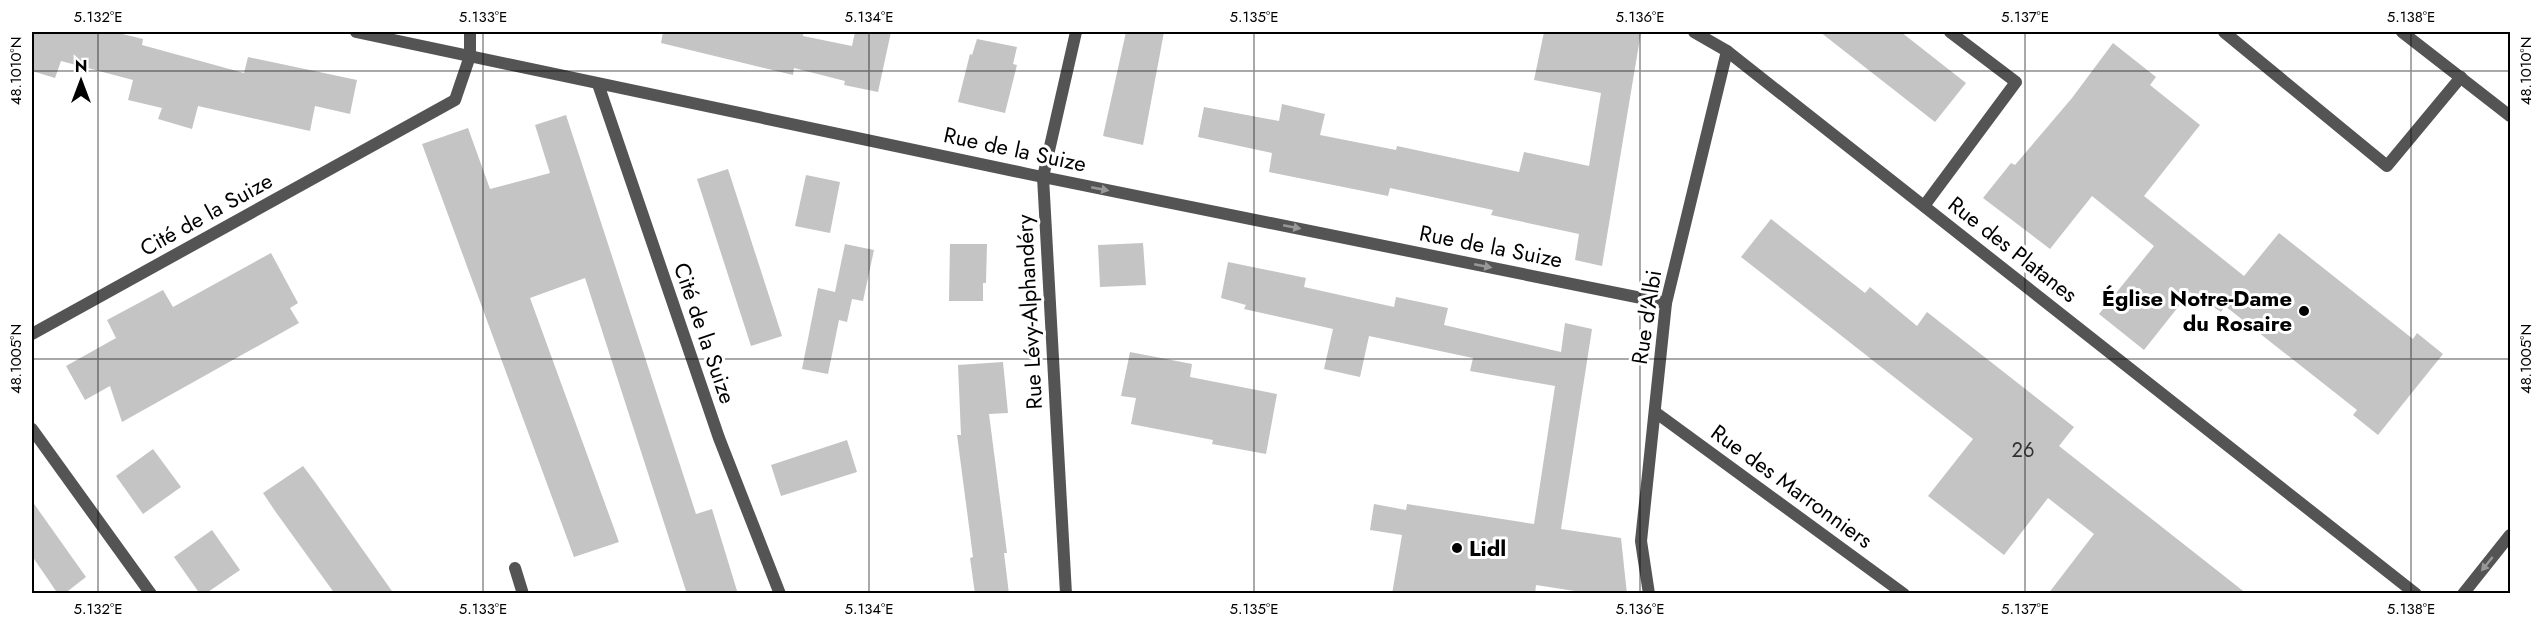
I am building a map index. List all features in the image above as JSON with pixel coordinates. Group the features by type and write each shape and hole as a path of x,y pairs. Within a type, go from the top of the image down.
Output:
{"street":[{"name":"Rue de la Suize","path":"356,32 1043,177 1666,303"},
{"name":"Cité de la Suize","path":"32,334 455,100 470,56 470,32"},
{"name":"Rue Lévy-Alphandéry","path":"1066,594 1043,177 1076,32"},
{"name":"Rue des Platanes","path":"1694,32 1727,51 2416,594"},
{"path":"1924,206 2016,82 1950,32"},
{"path":"2224,32 2387,166 2461,77"},
{"path":"2402,32 2511,116"},
{"name":"Rue d'Albi","path":"1649,594 1641,541 1666,303 1727,51"},
{"name":"Cité de la Suize","path":"598,84 719,438 780,594"},
{"name":"Rue des Marronniers","path":"1654,412 1904,594"},
{"path":"32,429 151,594"},
{"path":"2463,594 2511,535"},
{"path":"515,568 523,594"}],"building":[{"path":"32,32 114,32 143,39 142,45 244,73 248,57 357,80 350,114 315,106 310,131 198,106 192,129 158,119 162,108 128,100 133,80 61,61 55,78 32,71"},
{"path":"663,32 803,32 803,36 852,46 855,32 891,32 878,92 844,85 845,81 794,68 793,75 661,43"},
{"path":"1126,32 1164,32 1143,145 1103,136"},
{"path":"1544,32 1641,32 1602,266 1575,260 1579,234 1491,215 1493,210 1390,188 1388,196 1269,172 1272,153 1198,137 1204,107 1279,121 1282,104 1325,114 1320,135 1396,150 1397,146 1519,172 1524,152 1589,166 1601,93 1534,80"},
{"path":"1820,32 1901,32 1966,83 1935,122"},
{"path":"977,39 1017,47 1013,64 1017,65 1005,113 958,102 970,54 972,55"},
{"path":"2113,43 2156,77 2150,85 2200,125 2144,196 2244,276 2279,233 2413,339 2417,333 2443,354 2378,435 2353,415 2357,410 2225,306 2221,312 2190,292 2144,350 2099,314 2154,246 2092,196 2050,249 1983,198 2011,163 2015,165 2072,98"},
{"path":"566,115 696,514 712,509 738,594 687,594 585,278 530,298 619,542 574,557 422,144 468,128 490,189 550,173 535,125"},
{"path":"728,169 782,336 751,346 697,179"},
{"path":"806,175 840,182 830,233 795,226"},
{"path":"1771,219 1865,293 1870,287 1917,326 1927,312 2074,427 2059,446 2247,594 2048,594 2094,534 2048,498 2004,555 1928,496 1973,439 1741,257"},
{"path":"1143,243 1146,285 1100,287 1098,245"},
{"path":"845,244 874,250 863,301 852,299 847,322 839,320 828,374 802,369 818,288 835,292"},
{"path":"950,244 987,244 983,301 949,301"},
{"path":"271,253 298,303 290,308 299,323 122,422 110,386 85,400 66,366 116,338 107,320 163,290 173,307"},
{"path":"1228,262 1306,278 1304,287 1394,307 1396,297 1448,308 1444,325 1561,352 1565,323 1592,329 1561,529 1621,538 1627,594 1594,594 1536,585 1535,594 1392,594 1402,535 1370,530 1374,504 1406,510 1407,504 1534,524 1555,386 1470,371 1473,358 1369,336 1360,377 1324,369 1333,329 1244,309 1246,305 1221,298"},
{"path":"1130,352 1192,364 1190,377 1277,394 1266,454 1212,444 1213,440 1131,424 1136,398 1121,396"},
{"path":"1003,362 1008,413 989,414 1007,553 1004,553 1009,594 975,594 970,558 973,557 957,435 961,435 958,365"},
{"path":"847,440 857,472 781,496 771,465"},
{"path":"153,449 181,487 143,514 116,476"},
{"path":"303,466 394,594 335,594 275,511 263,493"},
{"path":"32,501 86,577 64,594 58,594 32,556"},
{"path":"212,530 240,570 205,594 200,594 174,557"}],"place":[{"name":"Église Notre-Dame du Rosaire","path":"2304,311"},
{"name":"Lidl","path":"1457,548"}]}
